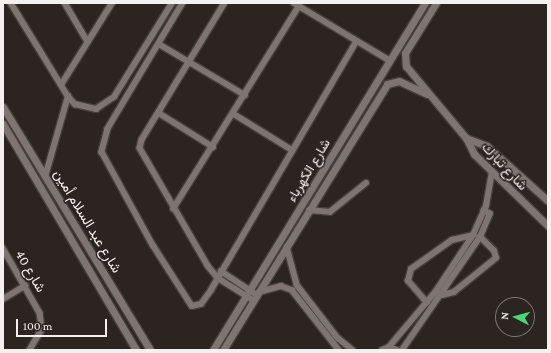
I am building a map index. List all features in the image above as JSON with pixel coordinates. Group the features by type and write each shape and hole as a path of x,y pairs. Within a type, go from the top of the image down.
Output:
{"street":[{"path":"11,3 60,85 68,96 85,109 106,105 172,3"},
{"path":"65,3 88,42"},
{"path":"60,85 112,3"},
{"path":"183,3 108,129 102,144 103,156 188,303 194,306 201,304 218,278 356,42"},
{"path":"225,3 159,112 140,148 173,209 218,278 256,296 281,286 288,288 339,350"},
{"name":"شارع الكهرباء","path":"213,350 247,292 282,238 425,3"},
{"name":"شارع تبارك","path":"436,3 405,53 406,66 427,94 466,138 472,150 492,172 548,226"},
{"path":"173,209 234,114 296,4 356,42 389,60"},
{"path":"159,44 245,95"},
{"name":"شارع الكهرباء","path":"223,350 384,88 391,82 399,81"},
{"name":"شارع تبارك","path":"399,81 427,94"},
{"path":"45,177 68,96"},
{"name":"شارع عبد السلام أمين","path":"3,107 150,350"},
{"path":"159,112 213,147"},
{"path":"234,114 292,150"},
{"path":"5,126 14,124"},
{"name":"شارع عبد السلام أمين","path":"5,126 135,348"},
{"name":"شارع تبارك","path":"466,138 487,146 548,201"},
{"path":"382,350 389,347 427,303 473,235 484,211 492,172"},
{"path":"309,210 330,212 366,183"},
{"path":"402,350 442,295 480,237 490,214 484,211"},
{"path":"427,303 408,281 411,269 452,240 473,235"},
{"path":"442,295 454,292 496,258 494,251 480,237"},
{"path":"282,238 287,246 296,283 338,338 353,350"},
{"name":"شارع 40","path":"3,248 25,286 42,321 40,337 30,350"},
{"path":"221,271 247,292"},
{"path":"225,282 228,276"},
{"path":"288,288 296,283"},
{"path":"3,299 25,286"},
{"path":"113,310 120,312 123,304"},
{"path":"135,348 136,339 144,340"},
{"path":"389,347 397,350"}]}
